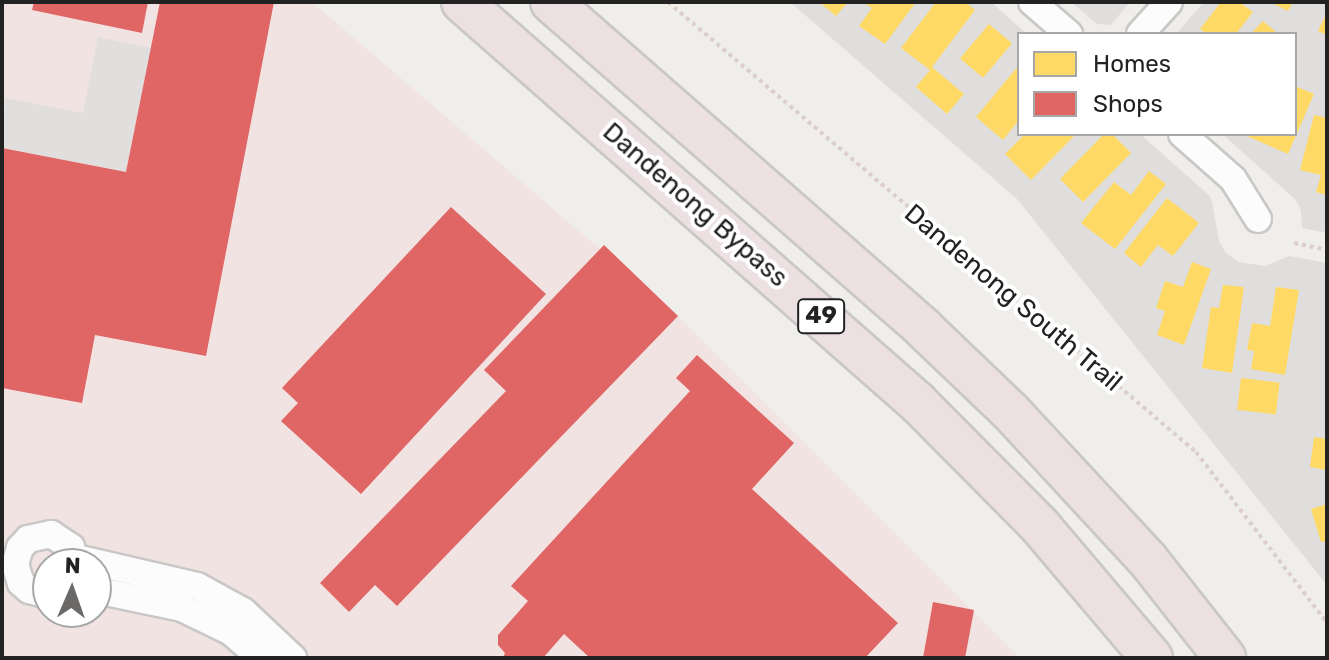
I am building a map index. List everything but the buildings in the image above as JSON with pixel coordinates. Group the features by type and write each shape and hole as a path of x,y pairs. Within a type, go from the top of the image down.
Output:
{"highway":[{"name":"Dandenong Bypass","path":"462,2 928,413 1040,526 1152,658"},
{"name":"49","path":"551,2 901,309 1010,411 1148,560 1225,658"}],"street":[{"path":"1032,2 1067,32"},
{"path":"1142,32 1169,2"},
{"path":"1184,136 1233,179 1258,219"},
{"path":"32,591 10,559 39,534 51,534 71,548"},
{"path":"112,568 197,586 243,611 293,658"},
{"path":"112,594 191,612 231,632 261,658"}],"path":[{"name":"Dandenong South Trail","path":"668,2 1196,452 1327,623"},
{"path":"1294,243 1327,250"}],"shaded area":[{"path":"2,2 312,2 678,316 1020,658 2,658"},
{"path":"790,2 991,2 1025,32 1017,32 1017,136 1142,136 1211,197 1219,241 1225,252 1238,262 1265,266 1289,256 1327,263 1327,585 1017,199"},
{"path":"1071,2 1130,2 1111,25 1097,24"},
{"path":"1204,2 1327,2 1327,233 1302,228 1301,211 1296,200 1224,136 1297,136 1297,32 1178,32"},
{"path":"98,37 151,48 126,172 2,148 5,98 83,113"}]}
